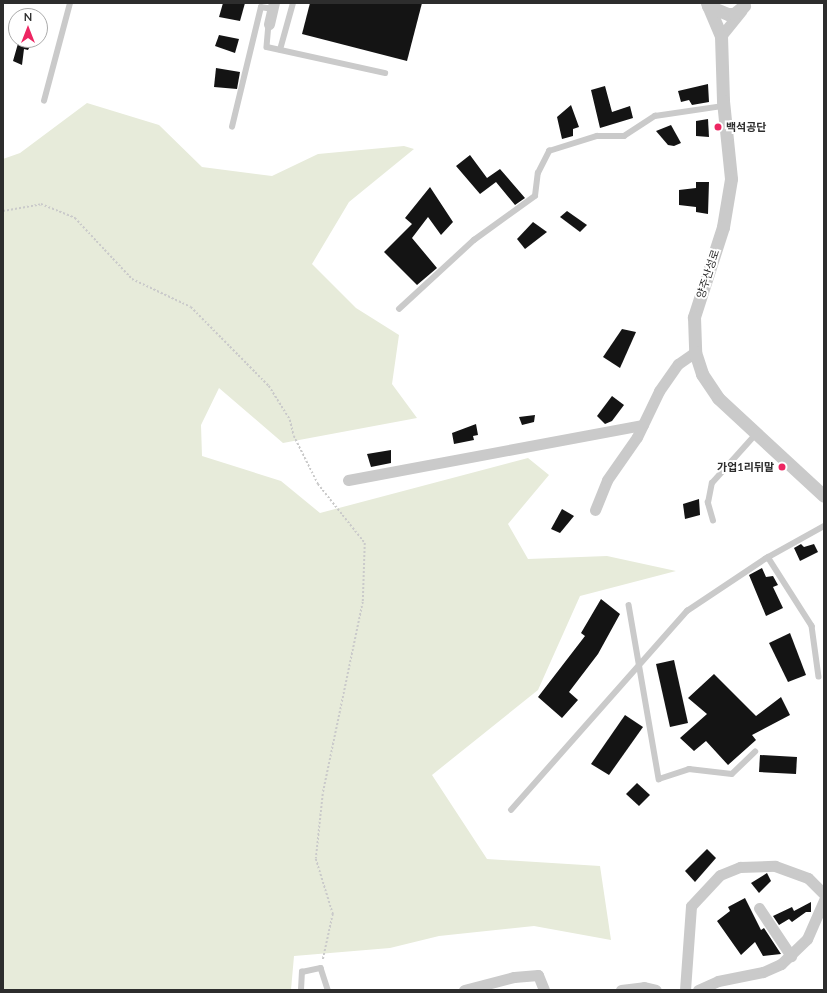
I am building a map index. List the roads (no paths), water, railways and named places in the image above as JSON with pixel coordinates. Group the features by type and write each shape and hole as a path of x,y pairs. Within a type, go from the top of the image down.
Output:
{"street":[{"path":"708,5 728,14 734,14 746,5"},
{"name":"양주산성로","path":"708,5 721,36 723,106 731,165 729,199 694,317 695,352 702,374 718,398 824,496"},
{"path":"721,36 746,5"},
{"path":"269,24 274,6"},
{"path":"595,510 607,480 643,425 659,391 678,364 695,352"},
{"path":"348,480 643,425"},
{"path":"685,990 691,906 720,876 740,867 775,866 808,878 824,894"},
{"path":"698,990 718,981 763,972 791,956 807,939 824,900"},
{"path":"758,908 791,956"},
{"path":"464,990 514,977 538,975 544,990"},
{"path":"621,990 644,987 656,990"}],"lane":[{"path":"44,101 70,3"},
{"path":"280,50 293,3"},
{"path":"232,127 261,8 274,6"},
{"path":"269,24 267,47 385,73"},
{"path":"399,309 474,240 535,196 538,173 549,151 597,136 624,136 655,116 723,106"},
{"path":"713,521 708,504 712,483 756,434"},
{"path":"511,810 640,661 687,611 768,557 824,526"},
{"path":"768,557 812,626 819,677"},
{"path":"629,605 640,661 659,779 688,769 732,774 755,752"},
{"path":"301,990 302,972 321,968 328,990"}],"place":[{"name":"백석공단","path":"718,127"},
{"name":"가업1리뒤말","path":"782,467"}]}
